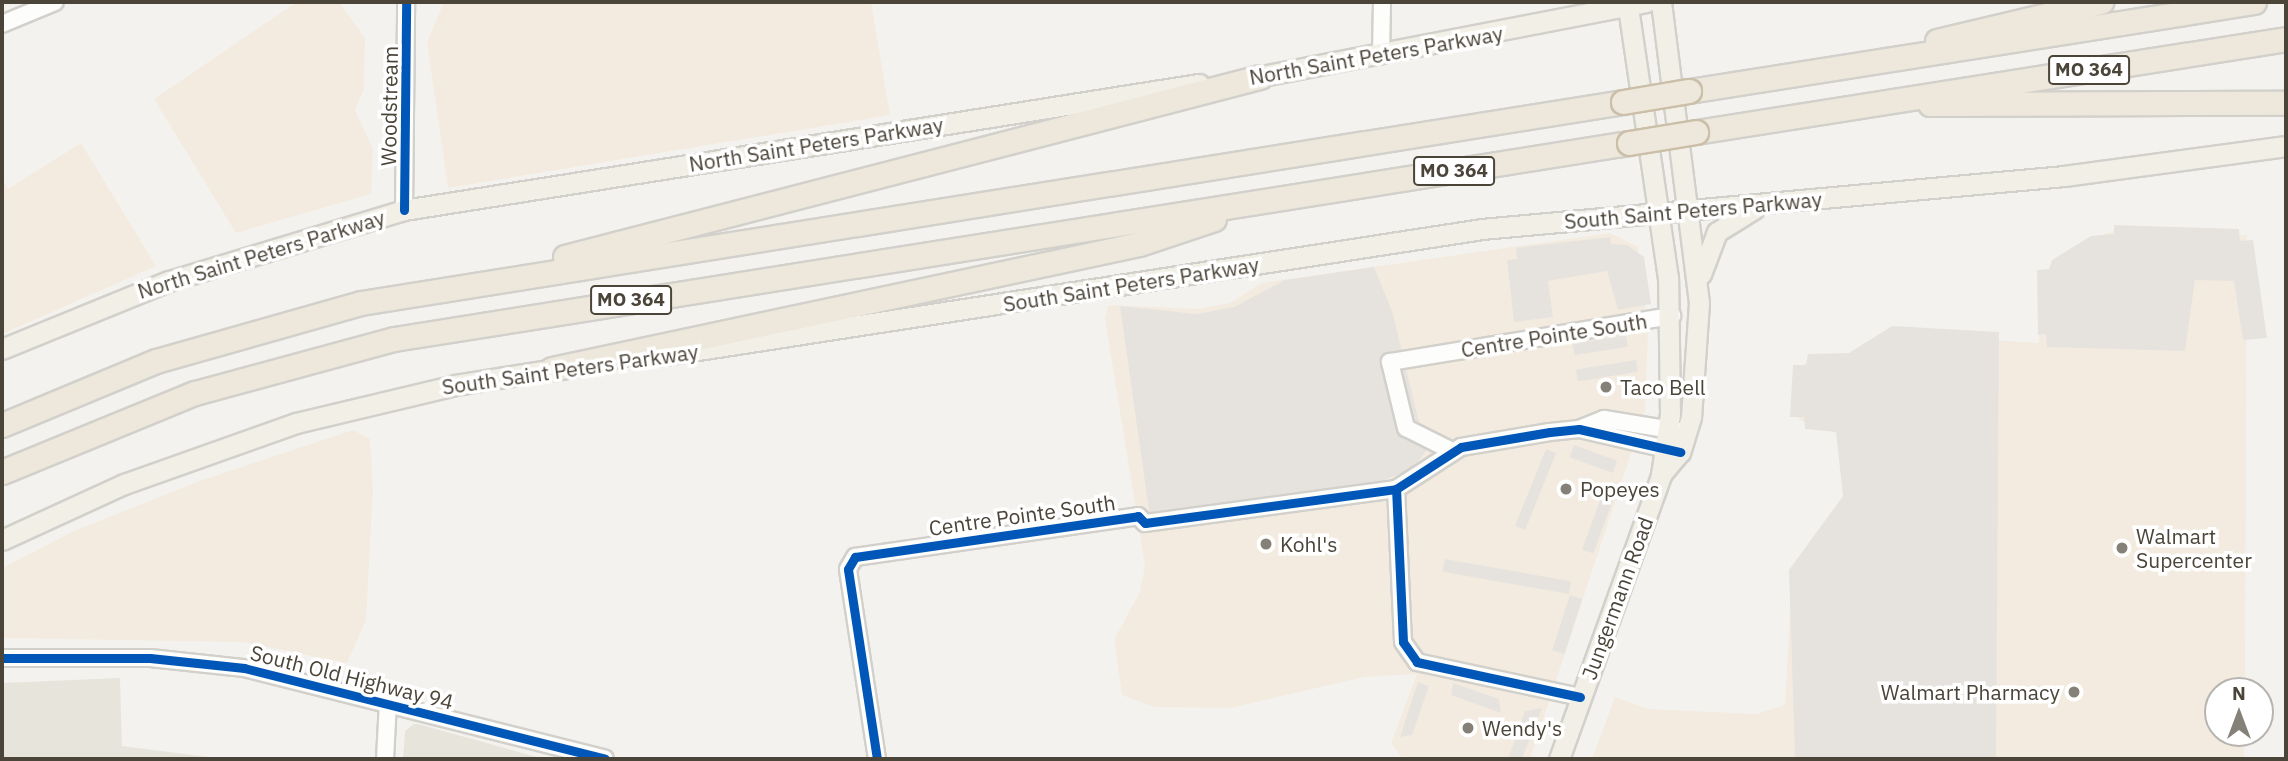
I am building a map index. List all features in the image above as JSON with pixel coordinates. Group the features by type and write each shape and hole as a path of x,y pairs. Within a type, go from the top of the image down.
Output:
{"highway":[{"path":"1867,63 1983,26 2101,2"},
{"name":"MO 364","path":"2,425 222,339 360,303 502,278 2254,2"},
{"name":"MO 364","path":"2,472 195,393 394,339 2286,39"},
{"path":"502,278 631,235 1260,78"},
{"path":"1892,102 1987,109 2286,103"},
{"path":"552,369 1139,244 1279,198"}],"main road":[{"path":"1563,19 1586,2"},
{"name":"North Saint Peters Parkway","path":"2,349 169,281 404,210 1260,78 1647,2"},
{"name":"Jungermann Road","path":"1559,759 1696,384 1698,282 1691,210 1661,2"},
{"name":"Jungermann Road","path":"1627,4 1655,213 1672,316 1674,440"},
{"name":"South Saint Peters Parkway","path":"2,540 124,484 255,435 401,396 552,369 1482,229 1763,205 2286,146"},
{"path":"1698,282 1717,232 1763,205"}],"street":[{"path":"2,24 55,2"},
{"name":"Woodstream","path":"404,210 407,2"},
{"path":"1381,55 1382,2"},
{"name":"Centre Pointe South","path":"1452,451 1406,428 1390,362 1672,316"},
{"name":"Centre Pointe South","path":"877,759 848,569 855,557 1138,516 1145,523 1396,489 1452,451 1579,429 1604,419 1674,440"},
{"path":"1396,489 1403,642 1417,662 1580,697"},
{"name":"South Old Highway 94","path":"2,658 197,662 292,676 605,759"},
{"path":"385,759 388,702"}],"shaded area":[{"path":"297,2 339,2 365,38 364,89 355,110 373,149 371,194 236,233 154,99"},
{"path":"444,2 871,2 890,115 448,188 427,42"},
{"path":"81,143 156,266 2,334 2,177 8,189"},
{"path":"2114,225 2239,229 2240,241 2253,240 2267,338 2243,340 2234,281 2195,280 2185,351 2047,347 2046,334 2038,335 2037,270 2049,269 2052,260 2091,236 2114,234"},
{"path":"2119,230 2247,235 2245,677 2204,677 2204,747 2244,747 2244,759 1592,759 1615,697 1648,709 1756,714 1785,705 1792,576 1846,495 1844,427 1808,425 1792,414 1795,370 1812,359 1846,360 1895,334 2039,343 2041,275 2089,239"},
{"path":"1610,233 1638,247 1648,333 1645,411 1530,759 1403,759 1391,743 1417,674 1364,677 1230,708 1154,707 1122,695 1114,640 1140,592 1145,566 1105,319 1108,305 1198,309 1230,303 1262,283"},
{"path":"1610,237 1611,244 1627,245 1644,257 1651,304 1618,310 1607,271 1548,281 1553,317 1514,322 1507,260 1517,259 1516,248"},
{"path":"1374,267 1392,311 1426,451 1413,468 1375,484 1150,518 1120,306 1197,314 1234,307 1285,280"},
{"path":"1892,326 1999,332 1996,759 1795,759 1789,570 1843,496 1836,432 1805,429 1804,417 1790,417 1793,365 1806,365 1808,354 1849,353"},
{"path":"1626,335 1628,347 1575,355 1573,343"},
{"path":"1636,360 1638,372 1578,381 1576,370"},
{"path":"353,430 370,439 373,489 366,620 347,663 243,642 2,638 2,568 74,531 202,480"},
{"path":"1574,445 1617,461 1613,473 1570,457"},
{"path":"1546,449 1556,453 1525,530 1515,526"},
{"path":"1602,495 1613,499 1593,554 1582,550"},
{"path":"1445,559 1571,581 1569,594 1443,572"},
{"path":"1570,595 1582,599 1564,654 1552,650"},
{"path":"120,678 122,746 224,759 2,759 2,683"},
{"path":"1418,682 1429,686 1412,735 1400,737"},
{"path":"1453,683 1499,699 1501,713 1451,695"},
{"path":"1542,708 1522,759 1508,759 1525,711"},
{"path":"414,724 544,759 403,759 405,731"}],"cycle path":[{"path":"404,210 406,2"},
{"path":"1580,697 1417,662 1403,642 1396,489 1461,447 1550,432 1579,429 1680,452"},
{"path":"877,759 848,569 855,557 1138,516 1145,523 1396,489"},
{"path":"2,658 150,658 244,668 605,759"}],"place":[{"name":"Taco Bell","path":"1606,387"},
{"name":"Popeyes","path":"1566,489"},
{"name":"Kohl's","path":"1266,544"},
{"name":"Walmart Supercenter","path":"2122,548"},
{"name":"Walmart Pharmacy","path":"2074,692"},
{"name":"Wendy's","path":"1468,728"}]}
